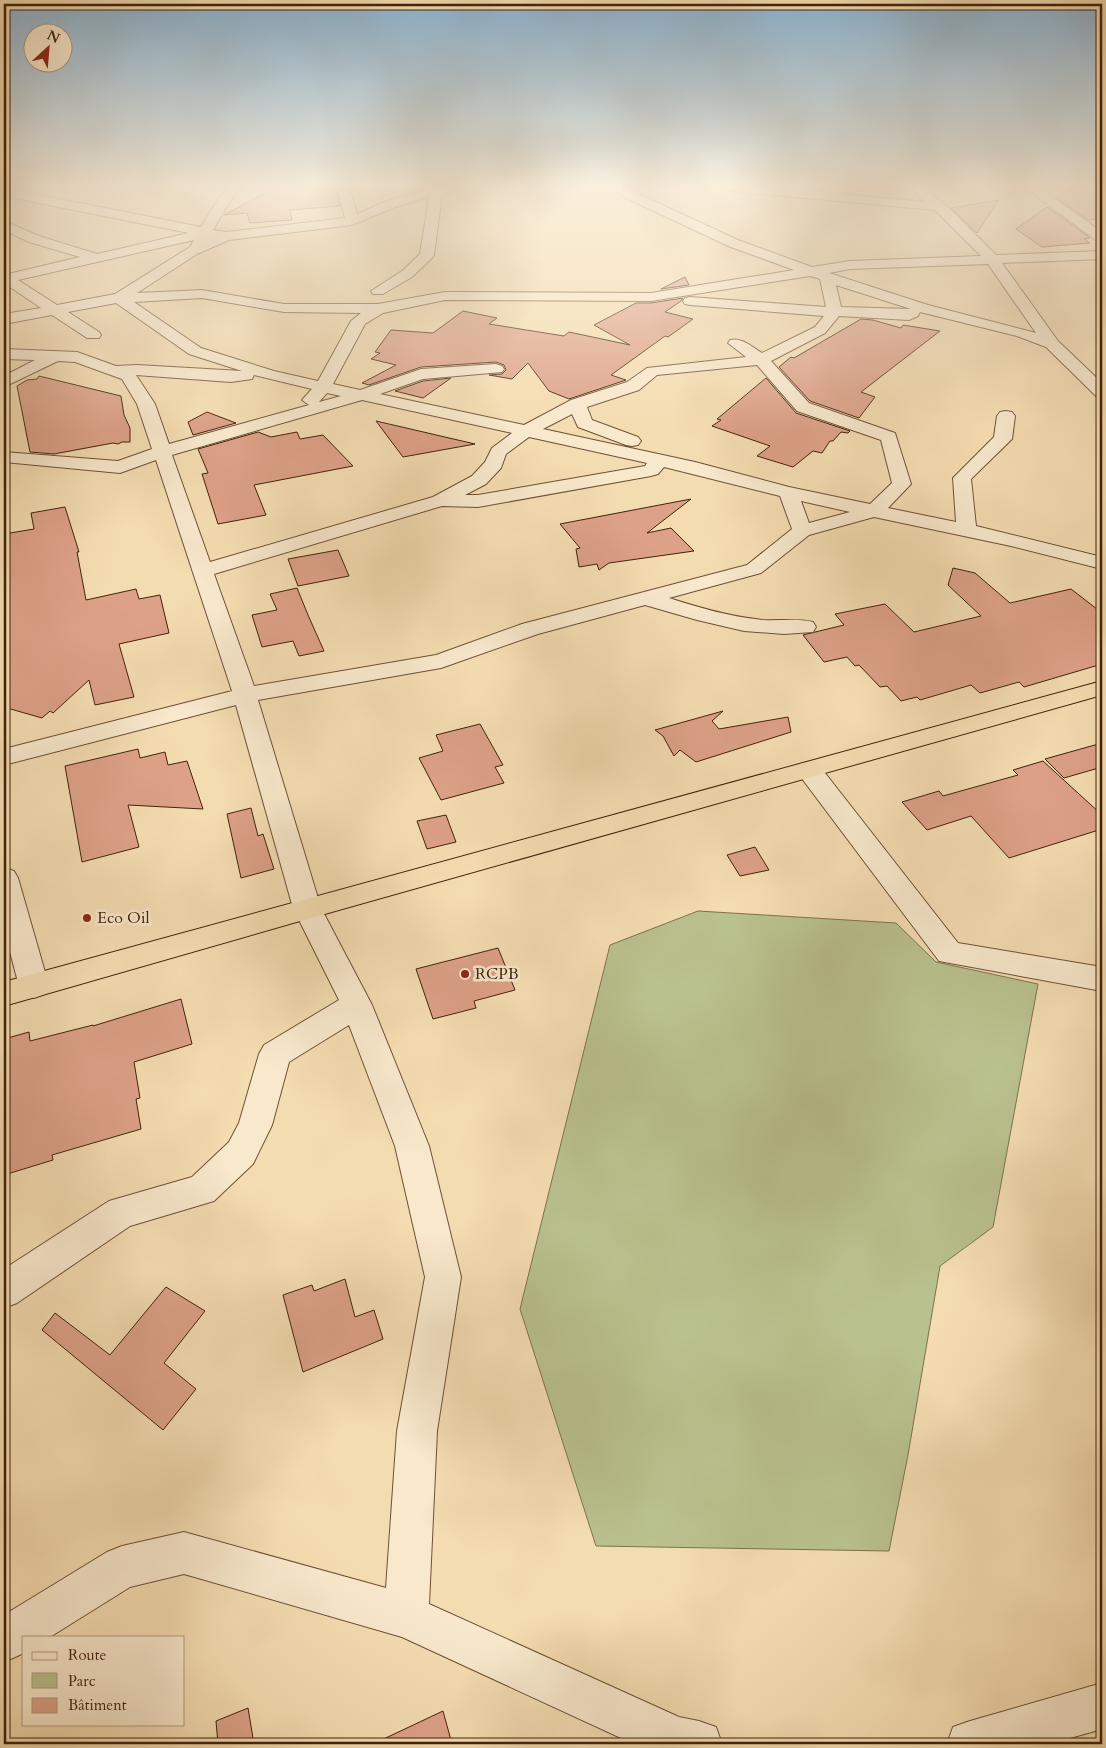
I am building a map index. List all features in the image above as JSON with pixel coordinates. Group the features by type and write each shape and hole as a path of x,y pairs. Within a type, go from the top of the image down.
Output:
{"highway":[{"path":"4,994 306,908 1102,688"}],"street":[{"path":"4,278 51,269"},
{"path":"77,358 119,298 165,269"},
{"path":"378,290 407,274 413,269"},
{"path":"806,269 923,308 1022,333 1052,344"},
{"path":"651,297 821,274 838,269"},
{"path":"999,269 1052,344 1102,392"},
{"path":"130,274 145,282"},
{"path":"821,274 835,312"},
{"path":"4,278 93,335"},
{"path":"4,318 119,298 202,294 280,298 356,294 378,290 445,296 651,297 718,304 835,312 855,310 880,314 909,314 923,308"},
{"path":"202,294 284,308 378,309 445,296"},
{"path":"119,298 195,351 270,375 524,432 655,465 695,468"},
{"path":"298,414 323,387 359,321 378,309"},
{"path":"203,571 440,501 479,480 494,464 498,452 524,432 577,404 633,386 642,377 654,371 761,360 820,330 835,312"},
{"path":"4,757 245,695 441,661 530,629 754,569 802,531 874,512 902,484 889,437 803,407 761,360 736,343"},
{"path":"4,354 77,358 114,371 128,376 146,404 245,695 306,908 357,1004 412,1146 443,1277 417,1432 406,1616"},
{"path":"4,382 56,356"},
{"path":"4,457 120,467 162,452 361,395 421,374 496,369"},
{"path":"114,371 137,370 231,377 270,375"},
{"path":"577,404 584,423 662,452 695,468 789,495 1013,540 1102,563"},
{"path":"966,530 962,478 1003,439 1006,416"},
{"path":"655,465 666,479 751,500 789,495"},
{"path":"440,501 478,501 655,465"},
{"path":"789,495 802,531"},
{"path":"646,598 719,621 785,629 805,627"},
{"path":"809,770 949,953 1102,979"},
{"path":"4,878 34,986"},
{"path":"4,1290 121,1212 202,1190 241,1153 254,1125 275,1054 357,1004"},
{"path":"4,1640 122,1566 184,1553 406,1616 676,1740 699,1744"},
{"path":"970,1744 1102,1706"}],"green space":[{"path":"698,911 896,923 936,962 1038,984 993,1227 940,1266 908,1455 889,1551 596,1546 520,1309 610,945"}],"building":[{"path":"685,277 689,285 661,289"},
{"path":"683,298 665,312 693,319 668,337 665,336 611,375 626,380 569,399 549,391 528,363 512,379 489,375 502,374 506,370 504,365 496,362 421,367 369,385 362,383 396,365 371,359 380,353 375,352 391,330 433,333 463,311 497,318 489,324 564,336 569,332 630,345 594,325 636,303 651,303"},
{"path":"861,319 873,320 901,328 903,325 940,331 861,392 875,397 859,418 810,401 779,367 791,357 794,358"},
{"path":"39,376 121,396 124,415 130,428 130,442 113,443 54,454 30,452 17,386 27,380 37,379"},
{"path":"451,378 423,398 395,391 423,381"},
{"path":"766,378 796,413 850,431 848,433 841,432 833,441 830,441 822,453 813,451 793,467 757,456 770,446 712,426 721,420 717,419"},
{"path":"207,412 236,423 193,435 188,422"},
{"path":"376,421 475,444 403,457"},
{"path":"258,432 271,437 297,432 300,439 323,435 353,466 254,485 266,515 218,524 202,474 208,473 198,449"},
{"path":"691,499 647,533 671,528 694,551 609,563 599,570 597,564 579,567 576,549 580,548 560,524"},
{"path":"65,507 79,552 77,552 86,600 136,589 139,599 160,595 169,633 119,644 134,697 95,705 89,680 53,713 50,711 42,718 7,708 4,685 4,616 6,616 4,534 34,529 31,513"},
{"path":"338,550 349,576 298,586 288,559"},
{"path":"953,568 975,573 1010,603 1071,589 1102,613 1102,664 1024,687 1019,682 980,693 971,685 920,700 917,697 901,701 887,686 880,687 859,665 855,666 847,657 824,662 803,635 844,625 835,614 885,604 914,632 981,616 948,585"},
{"path":"297,588 324,651 299,656 293,641 262,647 252,615 277,610 270,594"},
{"path":"723,711 712,721 719,729 788,717 791,732 696,762 680,750 674,756 663,736 655,730"},
{"path":"480,724 503,765 495,767 504,783 441,800 419,758 443,751 436,735"},
{"path":"1102,743 1102,767 1064,778 1045,759"},
{"path":"138,749 140,758 165,752 168,765 187,761 203,809 128,805 139,847 82,862 65,766"},
{"path":"1043,761 1102,815 1102,829 1009,858 971,816 927,830 902,802 939,791 943,796 1018,775 1013,770"},
{"path":"251,808 258,836 263,834 274,869 241,878 227,814"},
{"path":"446,815 456,842 427,849 417,821"},
{"path":"755,847 769,870 740,876 727,855"},
{"path":"498,948 515,990 474,1001 476,1008 433,1019 416,969"},
{"path":"181,999 192,1044 134,1062 140,1098 136,1099 141,1129 52,1155 53,1160 4,1175 4,1039 29,1032 30,1041 93,1026"},
{"path":"345,1279 355,1317 374,1310 383,1339 303,1372 283,1295 312,1285 314,1291"},
{"path":"166,1287 205,1311 164,1363 196,1389 163,1430 42,1330 55,1313 110,1355"},
{"path":"248,1708 254,1744 218,1744 216,1721"},
{"path":"443,1711 452,1744 373,1744"}],"place":[{"name":"Eco Oil","path":"87,918"},
{"name":"RCPB","path":"465,974"}]}
